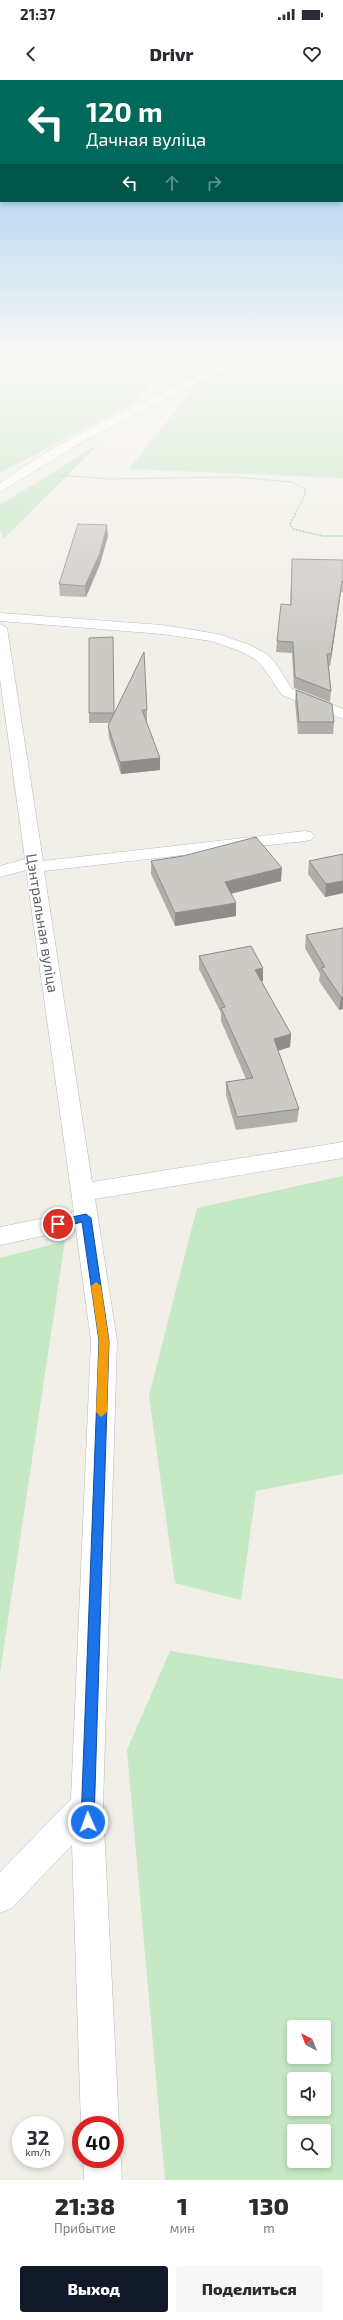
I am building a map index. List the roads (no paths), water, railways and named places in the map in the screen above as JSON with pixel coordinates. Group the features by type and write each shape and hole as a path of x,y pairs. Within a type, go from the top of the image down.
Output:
{"street":[{"path":"0,488 29,468 55,453"},
{"path":"0,617 185,632 219,639 261,657 272,668 280,686 287,692 343,714"},
{"name":"Цэнтральная вуліца","path":"0,628 104,1341 87,1806 100,2116"},
{"path":"0,872 34,864 305,836"},
{"path":"0,1236 85,1205 343,1150"},
{"path":"0,1896 87,1806"},
{"path":"102,2168 103,2180"}]}
